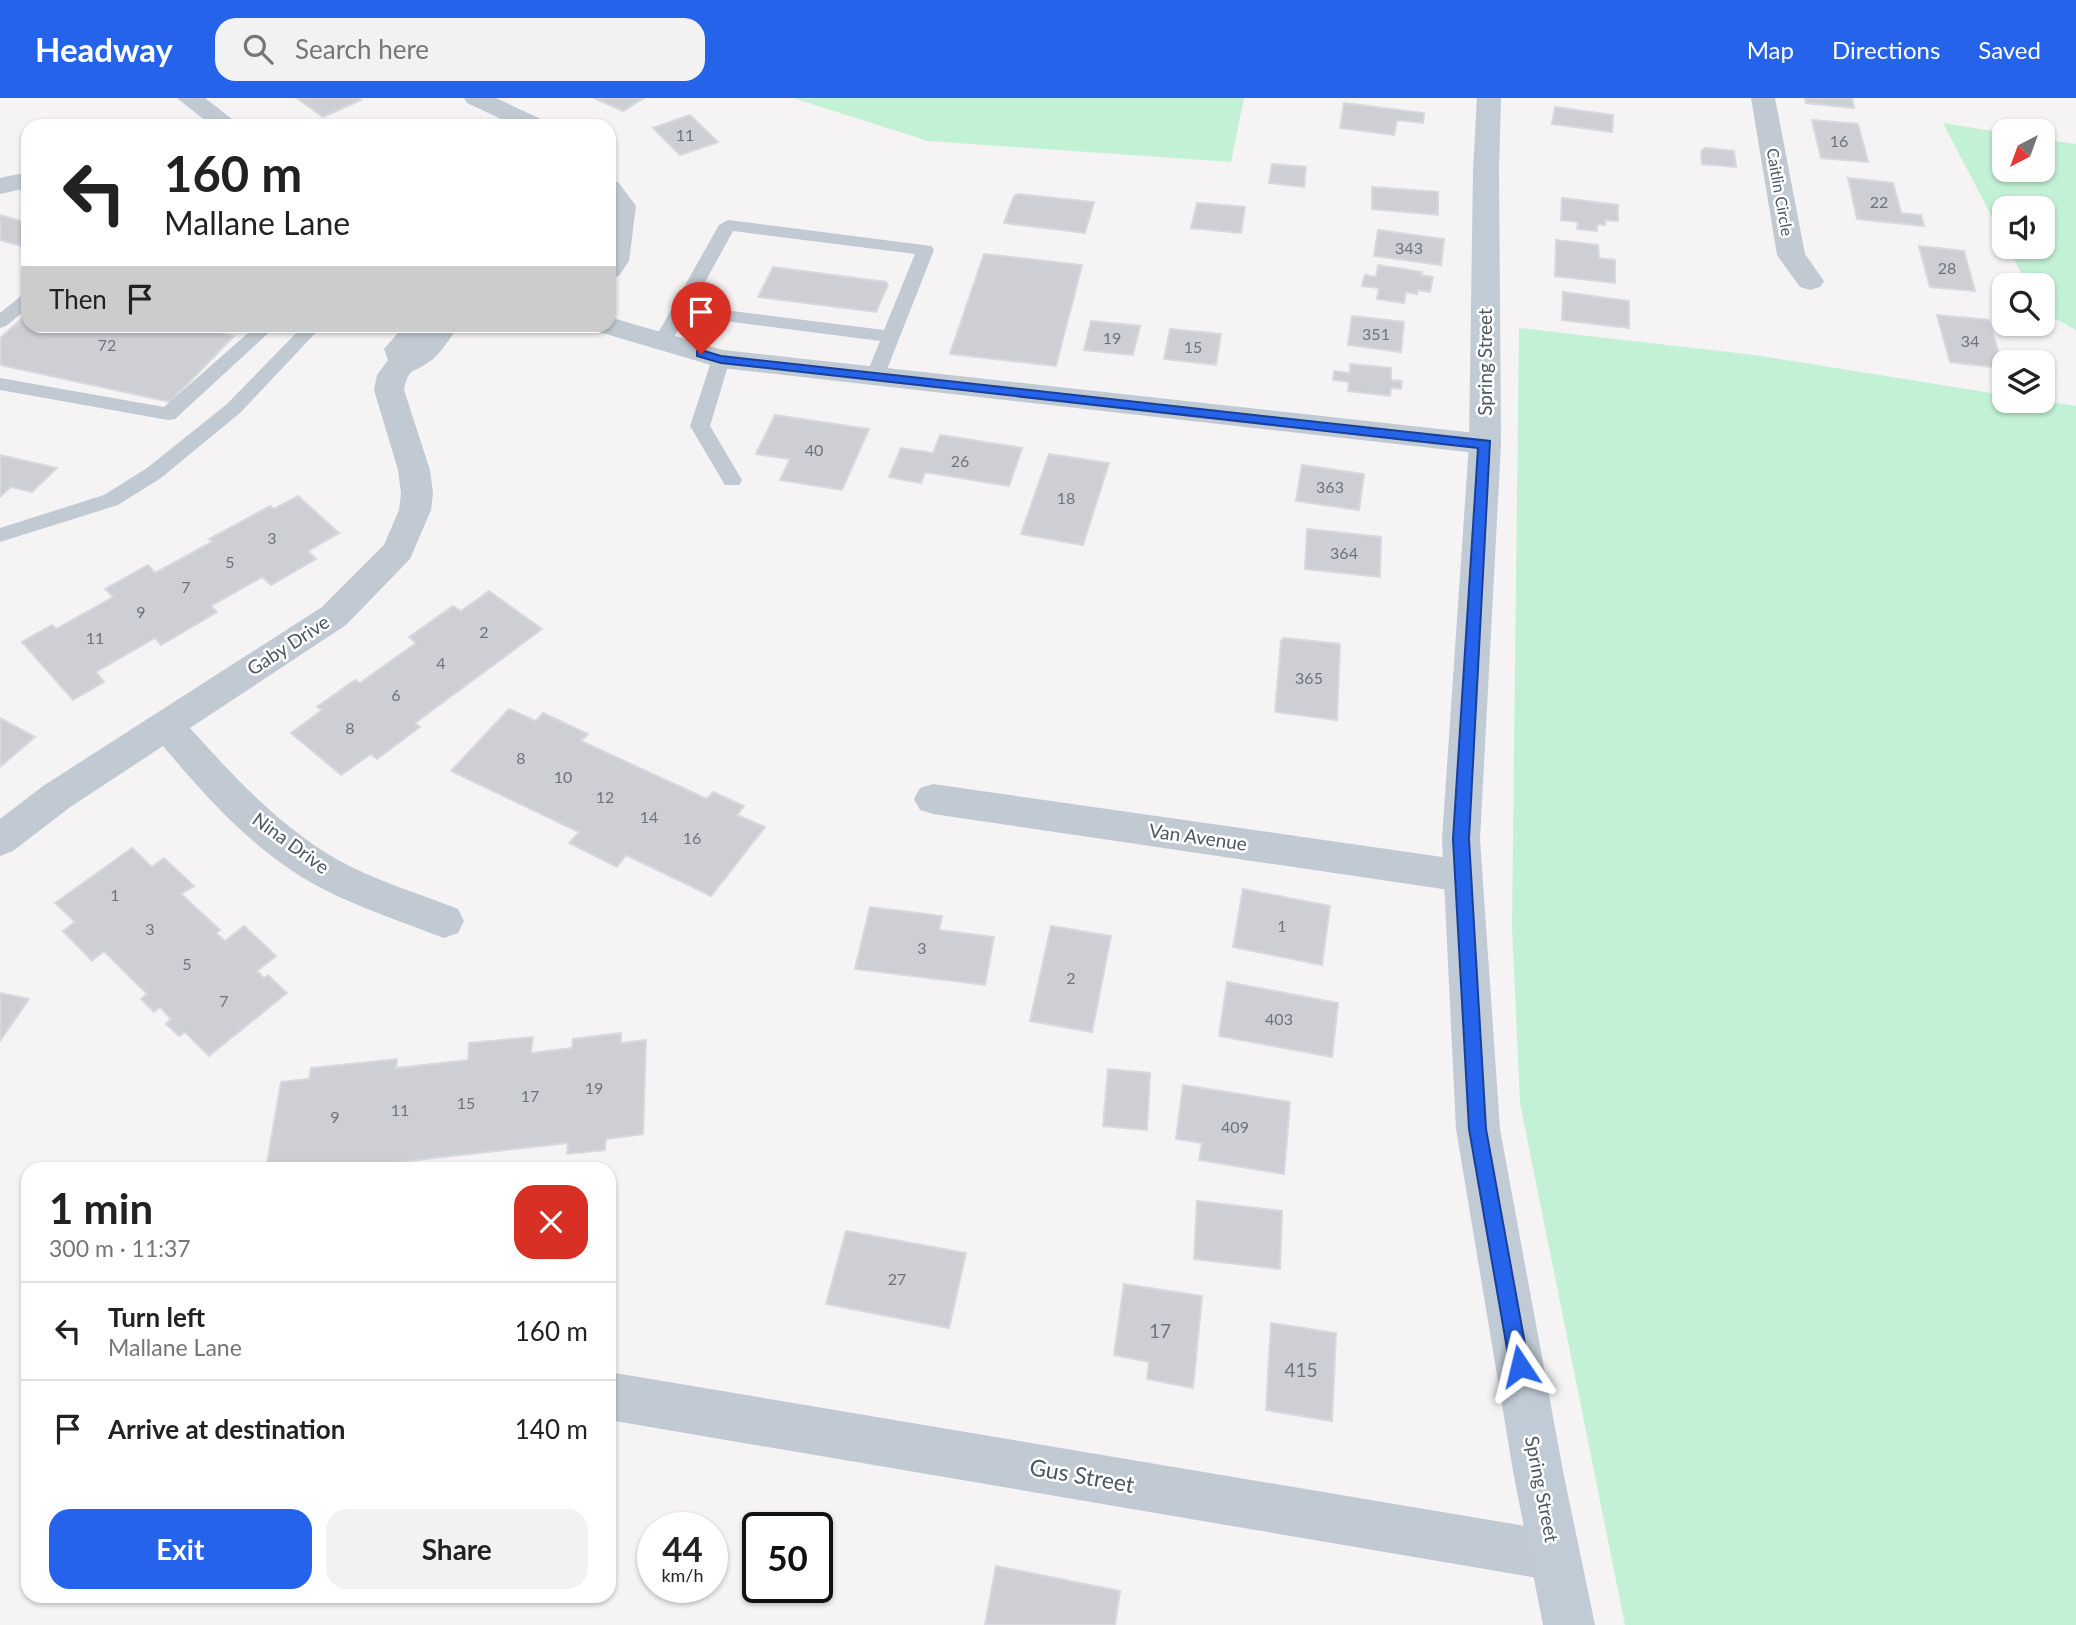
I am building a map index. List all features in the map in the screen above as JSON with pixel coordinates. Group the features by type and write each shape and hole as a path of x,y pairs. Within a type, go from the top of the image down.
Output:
{"main road":[{"name":"Spring Street","path":"1489,98 1485,444 1461,839 1478,1129 1569,1625"}],"street":[{"path":"189,98 218,119"},
{"path":"476,98 521,119"},
{"name":"Caitlin Circle","path":"1763,98 1791,255 1810,281"},
{"path":"0,186 21,182"},
{"path":"616,197 623,206 616,254"},
{"path":"616,328 721,359 1485,444"},
{"name":"Gaby Drive","path":"0,840 56,797 334,616 398,551 415,510 417,493 414,470 389,390 392,375 403,361 399,349 413,333"},
{"path":"403,361 418,356 438,333"},
{"name":"Nina Drive","path":"166,725 216,782 273,835 314,864 324,871 444,921"},
{"name":"Van Avenue","path":"933,799 1463,876"},
{"name":"Gus Street","path":"616,1396 1555,1556"}],"lane":[{"path":"662,342 728,225 925,250 875,378"},
{"path":"0,322 21,305"},
{"path":"681,310 891,337"},
{"path":"0,384 168,414 259,333"},
{"path":"0,535 111,500 154,473 233,408 306,333"},
{"path":"721,359 700,426 732,480"}],"green space":[{"path":"793,98 1244,98 1231,162 928,141"},
{"path":"1943,123 1992,131 1992,182 2055,182 2055,141 2076,144 2076,330 2055,318 2055,273 2021,273 2014,259 2055,259 2055,196 1992,196 1992,217"},
{"path":"1519,328 1755,355 1992,393 1992,413 2055,413 2055,403 2076,406 2076,1625 1625,1625 1520,1103 1512,926"}],"building":[{"path":"297,98 358,98 361,100 323,117"},
{"path":"594,98 644,98 623,111"},
{"path":"1805,98 1852,98 1854,108 1806,103"},
{"path":"1344,103 1424,113 1423,123 1397,120 1394,135 1340,128"},
{"path":"1555,107 1613,115 1612,132 1552,124"},
{"path":"690,115 718,142 680,155 653,128"},
{"path":"1812,120 1858,124 1868,162 1821,158"},
{"path":"1705,148 1734,151 1736,167 1702,164 1701,151"},
{"path":"1272,164 1306,167 1304,187 1269,183"},
{"path":"1848,178 1893,183 1901,213 1921,215 1924,226 1857,219"},
{"path":"1372,187 1438,192 1438,215 1372,209"},
{"path":"1018,194 1094,202 1085,233 1004,223 1014,196"},
{"path":"1562,198 1618,205 1618,221 1605,220 1605,225 1597,224 1597,231 1577,229 1578,222 1561,220"},
{"path":"1197,203 1245,207 1241,233 1191,228"},
{"path":"0,215 21,221 21,246 0,240"},
{"path":"1378,230 1444,239 1441,265 1374,256"},
{"path":"1556,240 1598,245 1599,258 1615,260 1615,283 1555,276"},
{"path":"1919,246 1964,251 1975,291 1930,287"},
{"path":"984,254 1082,265 1056,366 950,354"},
{"path":"1378,265 1422,272 1421,275 1433,277 1430,292 1406,292 1404,303 1377,299 1379,288 1362,286 1365,275 1376,277"},
{"path":"773,267 886,282 888,285 876,312 758,297"},
{"path":"1563,292 1629,301 1629,328 1562,320"},
{"path":"1937,315 1989,320 1998,350 1992,350 1992,367 1950,362"},
{"path":"1352,316 1404,322 1401,352 1348,345"},
{"path":"21,319 21,333 220,333 234,336 170,402 0,365 0,338"},
{"path":"1091,321 1140,326 1133,355 1084,350"},
{"path":"1170,329 1221,334 1216,365 1164,359"},
{"path":"1350,364 1391,368 1391,380 1402,381 1401,389 1391,388 1390,396 1348,391 1349,382 1333,380 1334,371 1350,373"},
{"path":"775,415 869,429 842,490 780,480 790,459 756,454"},
{"path":"940,435 1022,448 1009,486 925,472 921,483 889,477 901,448 933,453"},
{"path":"1049,454 1109,463 1083,545 1021,534"},
{"path":"0,455 57,468 32,492 11,487 0,497"},
{"path":"1302,465 1364,474 1359,510 1296,501"},
{"path":"298,496 339,533 308,551 316,559 271,585 262,577 211,606 217,612 161,645 155,638 96,672 104,682 73,700 22,642 52,625 56,629 113,597 105,589 148,565 155,573 212,542 209,539 270,506 274,509"},
{"path":"1307,529 1381,537 1380,577 1305,569"},
{"path":"489,591 542,629 415,723 420,727 377,759 371,754 341,775 291,733 322,710 317,707 355,680 360,683 416,643 409,637 453,606 461,611"},
{"path":"1284,638 1340,644 1337,720 1275,712 1281,641"},
{"path":"509,709 536,721 543,713 588,734 581,741 707,799 713,792 744,806 737,815 765,827 711,896 626,855 617,867 569,843 579,832 451,771"},
{"path":"0,718 35,737 0,767"},
{"path":"132,848 152,867 164,858 194,886 181,894 220,930 216,933 225,941 244,926 276,956 257,971 264,978 268,975 287,993 209,1056 185,1032 179,1036 166,1024 171,1019 160,1007 154,1012 141,999 147,994 104,951 92,961 63,931 75,922 55,903"},
{"path":"1243,889 1330,906 1322,965 1233,947"},
{"path":"870,907 942,916 939,930 994,937 985,985 855,969"},
{"path":"1051,926 1111,936 1092,1032 1030,1021"},
{"path":"1227,982 1338,1003 1332,1057 1219,1036"},
{"path":"0,993 29,999 0,1041"},
{"path":"621,1033 621,1043 646,1040 643,1134 606,1139 605,1150 567,1154 568,1143 399,1162 267,1162 281,1082 309,1079 311,1068 397,1059 396,1068 468,1060 469,1043 533,1037 531,1053 572,1048 573,1039"},
{"path":"1108,1069 1150,1073 1147,1130 1103,1126"},
{"path":"1183,1085 1290,1102 1284,1174 1199,1160 1202,1143 1176,1139"},
{"path":"1197,1201 1282,1211 1280,1269 1194,1259"},
{"path":"846,1231 966,1253 949,1328 826,1304"},
{"path":"1124,1284 1202,1296 1193,1388 1147,1379 1149,1362 1114,1355"},
{"path":"1271,1323 1336,1333 1332,1421 1266,1410"},
{"path":"996,1566 1120,1591 1115,1625 985,1625"}],"route":[{"path":"701,354 721,359 849,375 1485,444 1461,839 1478,1129 1520,1366"}]}
